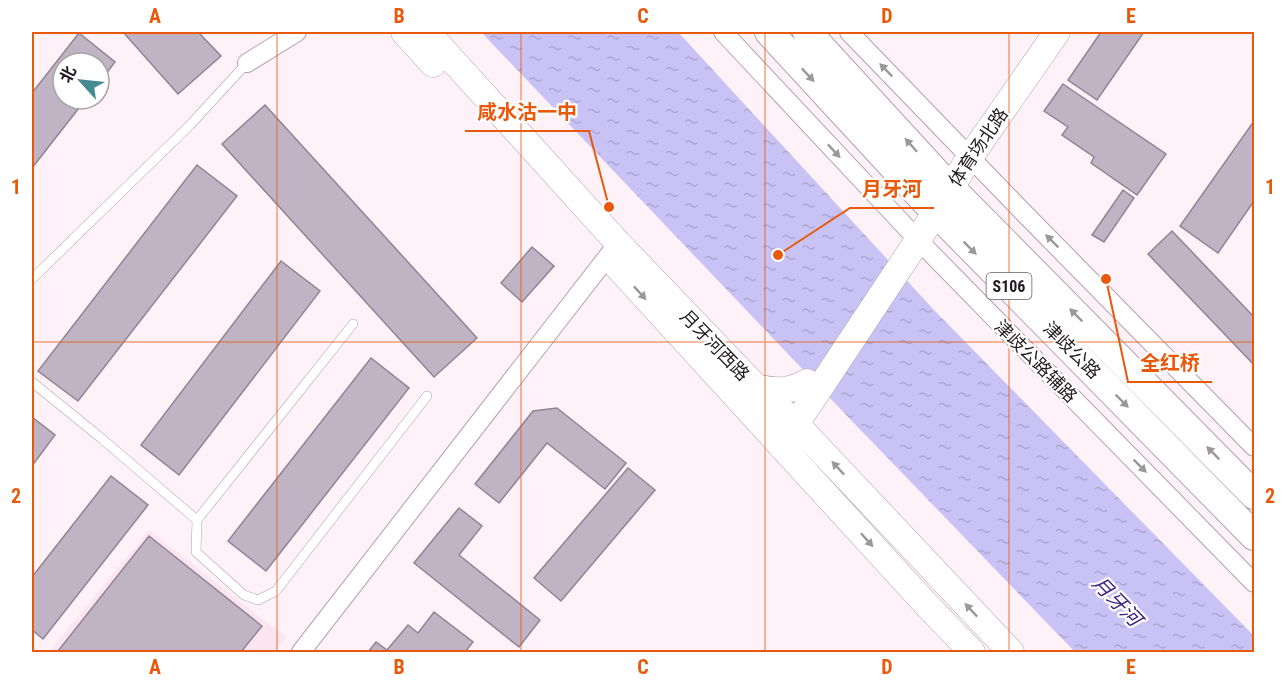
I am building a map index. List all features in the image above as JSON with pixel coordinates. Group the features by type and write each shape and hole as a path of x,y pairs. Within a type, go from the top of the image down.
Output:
{"main road":[{"name":"津歧公路","path":"769,32 930,207 1254,536"},
{"name":"津歧公路","path":"807,32 945,183 1254,495"}],"street":[{"path":"247,63 297,32"},
{"name":"月牙河西路","path":"404,32 749,395 1011,652"},
{"name":"月牙河西路","path":"427,32 613,250"},
{"name":"津歧公路辅路","path":"723,32 913,235 1254,583"},
{"path":"849,32 1254,447"},
{"name":"体育场北路","path":"783,429 913,235 1040,32"},
{"name":"体育场北路","path":"965,152 1057,32"},
{"path":"301,652 613,250"},
{"path":"749,395 812,388"},
{"name":"月牙河西路","path":"783,429 924,602 972,652"}],"lane":[{"path":"32,279 190,125 247,63"},
{"path":"352,324 197,520 196,552 244,595 258,600 276,591 427,396"},
{"path":"32,382 197,520"}],"shaded area":[{"path":"149,530 287,637 274,652 49,652"}],"water":[{"path":"481,32 678,32 934,310 1254,636 1254,652 1075,652"}],"building":[{"path":"123,32 198,32 221,56 178,94"},
{"path":"1101,32 1144,32 1097,100 1068,80"},
{"path":"79,33 101,51 65,51"},
{"path":"51,69 51,111 77,111 32,168 32,93"},
{"path":"1063,84 1166,154 1137,195 1091,163 1094,157 1062,135 1068,127 1044,111"},
{"path":"265,105 477,338 434,377 222,144"},
{"path":"1254,121 1254,201 1218,253 1180,226"},
{"path":"197,165 237,196 78,401 38,371"},
{"path":"1123,190 1134,198 1104,242 1092,235"},
{"path":"1172,231 1254,317 1254,365 1148,254"},
{"path":"532,247 554,266 522,302 501,283"},
{"path":"281,261 320,291 179,475 141,445"},
{"path":"371,358 409,388 266,571 228,541"},
{"path":"557,408 626,463 605,489 547,443 499,503 475,484 533,411"},
{"path":"32,417 55,435 32,466"},
{"path":"628,468 655,490 561,601 534,578"},
{"path":"111,476 148,505 43,639 32,630 32,577"},
{"path":"459,508 482,526 459,555 540,620 519,647 414,563"},
{"path":"149,536 262,626 241,652 58,651"},
{"path":"434,612 473,642 465,652 368,652 376,642 387,650 408,625 418,633"}],"place":[{"name":"咸水沽一中","path":"609,207"},
{"name":"月牙河","path":"778,255"},
{"name":"全红桥","path":"1106,279"}]}
